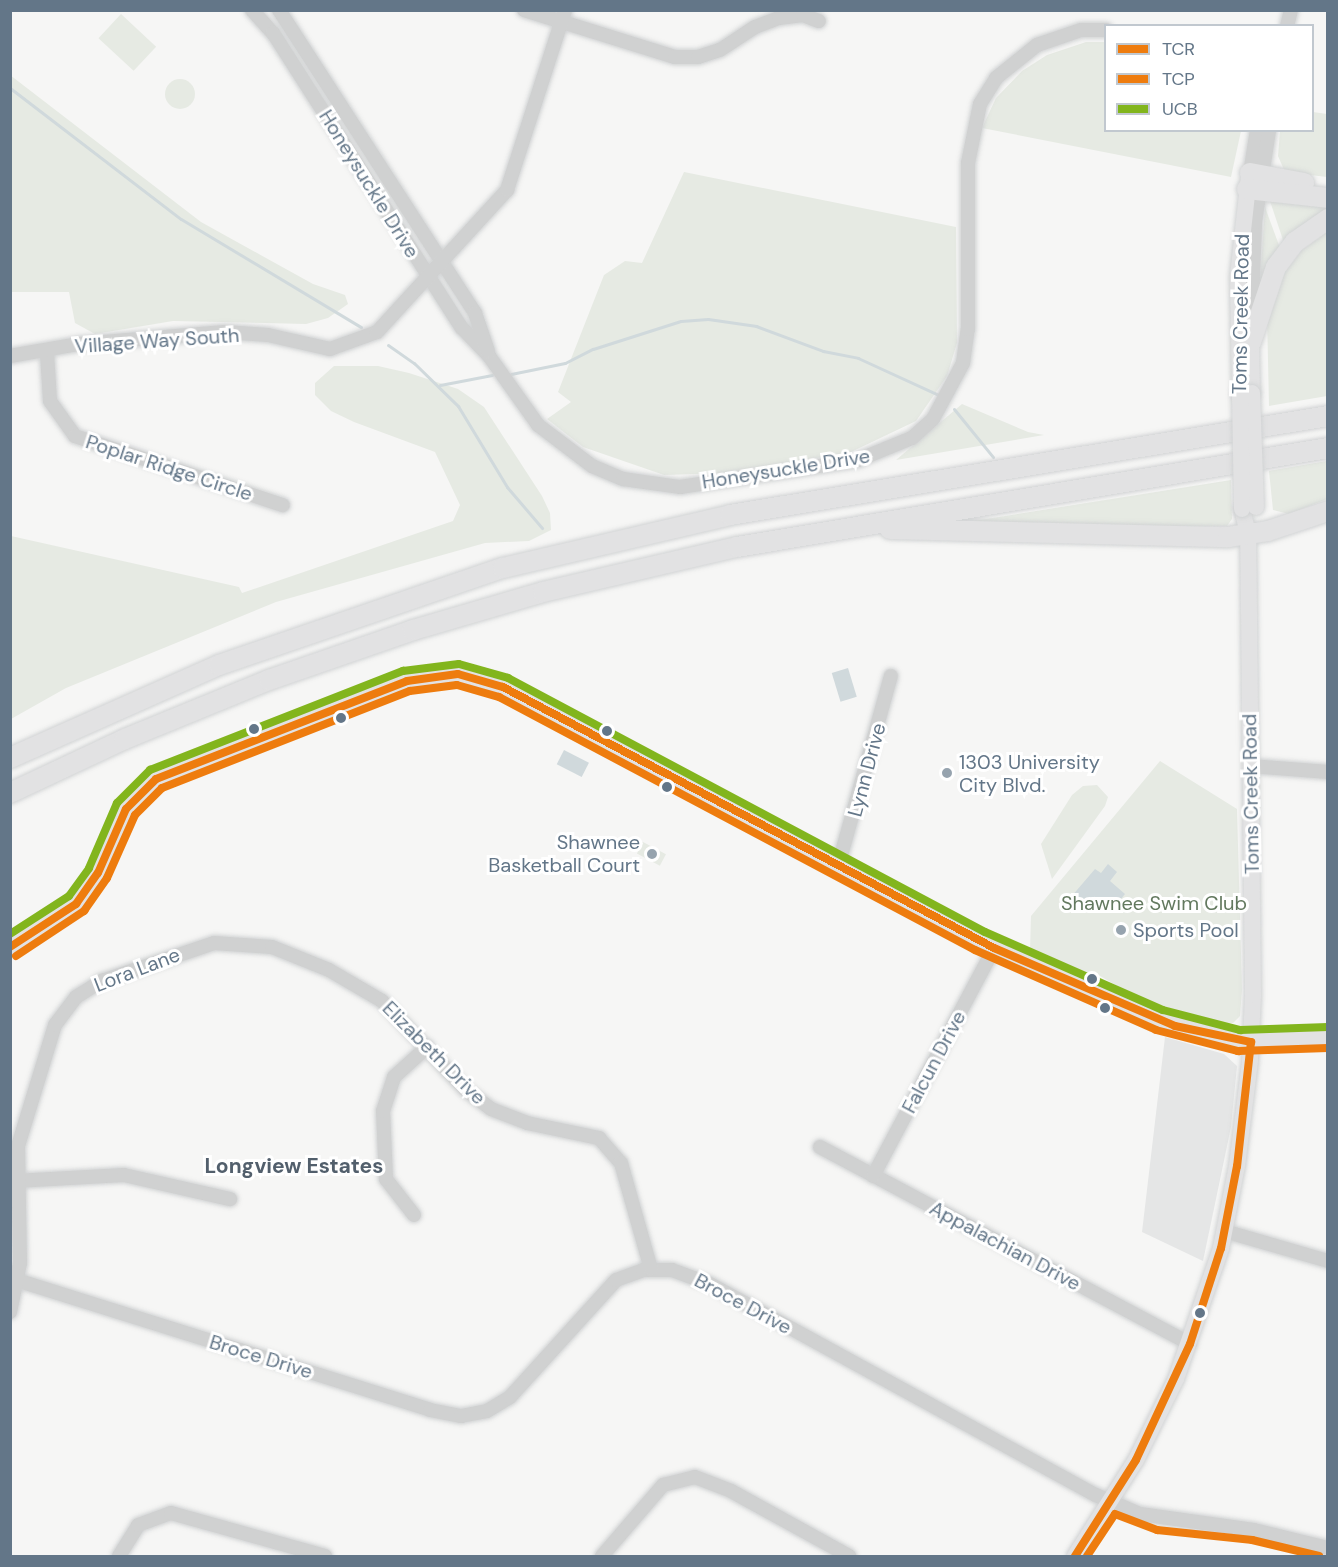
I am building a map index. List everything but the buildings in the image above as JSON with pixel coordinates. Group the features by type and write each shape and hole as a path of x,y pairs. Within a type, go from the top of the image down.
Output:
{"highway":[{"path":"1255,182 1328,186"},
{"path":"1255,182 1328,198"},
{"path":"1251,342 1276,267 1295,242 1328,219"},
{"path":"10,758 229,661 503,568 730,515 1328,416"},
{"path":"10,794 198,708 413,630 613,574 848,527 1328,448"},
{"path":"848,527 1059,536 1248,534 1328,511"}],"main road":[{"name":"Toms Creek Road","path":"1075,1557 1111,1501 1156,1423 1190,1344 1224,1231 1251,1042 1249,508 1246,393 1238,276 1255,182"},
{"name":"Toms Creek Road","path":"1246,393 1251,342"},
{"path":"10,947 76,903 98,873 126,809 156,779 365,697 436,675 466,676 503,687 839,863 994,948 1175,1026 1251,1042 1328,1037"}],"street":[{"name":"Honeysuckle Drive","path":"252,10 273,33 462,328 489,356 546,432 592,466 623,479 680,487 858,460 912,438 939,411 963,363 968,329 968,163 980,104 996,78 1037,45 1081,30 1104,30"},
{"name":"Honeysuckle Drive","path":"279,10 475,313 489,356"},
{"path":"524,10 563,17 675,57 698,57 779,18 802,15 819,21"},
{"name":"Village Way South","path":"12,355 47,353 79,344 225,332 268,335 330,349 347,346 389,322 499,202 515,173 563,17"},
{"name":"Toms Creek Road","path":"1251,342 1251,276 1257,132"},
{"name":"Toms Creek Road","path":"1255,182 1268,132"},
{"name":"Poplar Ridge Circle","path":"47,353 50,401 75,436 283,505"},
{"name":"Lynn Drive","path":"839,863 891,676"},
{"path":"1251,766 1328,772"},
{"name":"Elizabeth Drive","path":"204,945 265,945 329,970 382,1001 491,1109 527,1123 589,1132 608,1146 621,1163 651,1269"},
{"name":"Lora Lane","path":"10,1312 14,1280 15,1181 18,1146 31,1095 61,1014 76,998 102,981 204,945"},
{"name":"Falcun Drive","path":"873,1176 994,948"},
{"path":"414,1215 386,1179 383,1111 394,1077 427,1047"},
{"name":"Appalachian Drive","path":"820,1147 1190,1344"},
{"path":"15,1181 124,1175 230,1198"},
{"path":"1224,1231 1328,1261"},
{"name":"Broce Drive","path":"14,1280 430,1410 461,1416 487,1411 510,1397 604,1288 624,1276 651,1269 678,1271 710,1284 1111,1501 1159,1520 1254,1530 1328,1548"},
{"path":"602,1557 655,1493 677,1479 695,1477 720,1486 828,1552 849,1557"},
{"path":"118,1557 138,1525 160,1514 197,1517 325,1557"}],"shaded area":[{"path":"848,668 857,697 841,702 832,673"},
{"path":"564,750 589,763 582,777 557,764"},
{"path":"1108,864 1117,872 1110,881 1125,894 1112,910 1097,897 1086,910 1071,897 1095,869 1101,873"},
{"path":"1165,1037 1224,1054 1237,1066 1231,1127 1203,1261 1142,1232"}],"green space":[{"path":"121,14 156,47 134,71 98,38"},
{"path":"1086,42 1104,42 1104,132 1241,132 1231,177 982,128 996,98 1022,71 1047,55"},
{"path":"10,75 201,222 313,284 345,295 348,304 328,318 306,324 173,321 95,334 75,323 69,292 12,292"},
{"path":"180,79 191,83 195,94 191,105 180,109 169,105 165,94 169,83"},
{"path":"1314,112 1327,114 1327,177 1285,172 1278,156 1280,132 1314,132"},
{"path":"684,172 956,227 957,343 947,376 916,421 851,452 728,473 664,475 583,447 547,419 571,402 558,392 604,275 625,261 642,263"},
{"path":"1270,201 1327,204 1327,212 1284,243"},
{"path":"1265,207 1280,248 1260,285 1262,253"},
{"path":"1327,232 1327,396 1269,406 1267,315 1285,272 1302,250"},
{"path":"334,366 378,366 409,373 458,389 484,407 542,496 550,513 551,530 529,541 485,543 276,602 66,688 11,719 11,536 239,587 242,593 453,521 460,505 435,452 354,422 331,411 315,395 315,383"},
{"path":"962,404 1028,432 1044,435 896,460"},
{"path":"1327,461 1327,499 1289,514 1273,510 1269,471"},
{"path":"1231,480 1232,519 1227,526 1092,528 967,522"},
{"name":"Shawnee Swim Club","path":"1160,761 1237,809 1242,990 1240,1016 1233,1023 1212,1022 1136,997 1095,973 1074,970 1030,951 1031,916"},
{"path":"1097,785 1108,797 1105,806 1052,879 1041,844 1072,795 1083,786"},
{"name":"Shawnee Basketball Court","path":"643,842 666,854 660,866 637,853"}],"waterway":[{"path":"10,88 181,219 361,327"},
{"path":"511,374 565,363 593,349 681,321 708,319 756,326 823,351 858,358 939,395"},
{"path":"388,345 414,363 458,406 507,487 542,528"},
{"path":"440,385 492,375"},
{"path":"954,409 993,457"}],"transit line":[{"name":"UCB","path":"10,934 69,896 89,868 117,803 150,770 403,671 459,664 508,678 985,932 1163,1010 1240,1030 1328,1027"},
{"name":"TCR","path":"10,947 76,904 98,873 126,809 156,779 407,681 458,674 503,687 994,948 1175,1026 1251,1042 1237,1166 1221,1248 1190,1344 1136,1460 1075,1556"},
{"name":"TCP","path":"16,956 84,911 107,878 135,815 162,788 410,691 457,685 499,697 975,950 1156,1030 1238,1051 1328,1048"},
{"name":"TCP","path":"1087,1556 1115,1514 1157,1530 1252,1540 1319,1556"}],"place":[{"name":"1303 University City Blvd.","path":"947,773"},
{"name":"Shawnee Basketball Court","path":"652,854"},
{"name":"Sports Pool","path":"1121,930"}],"district":[{"name":"Longview Estates","path":"294,1166"}]}
